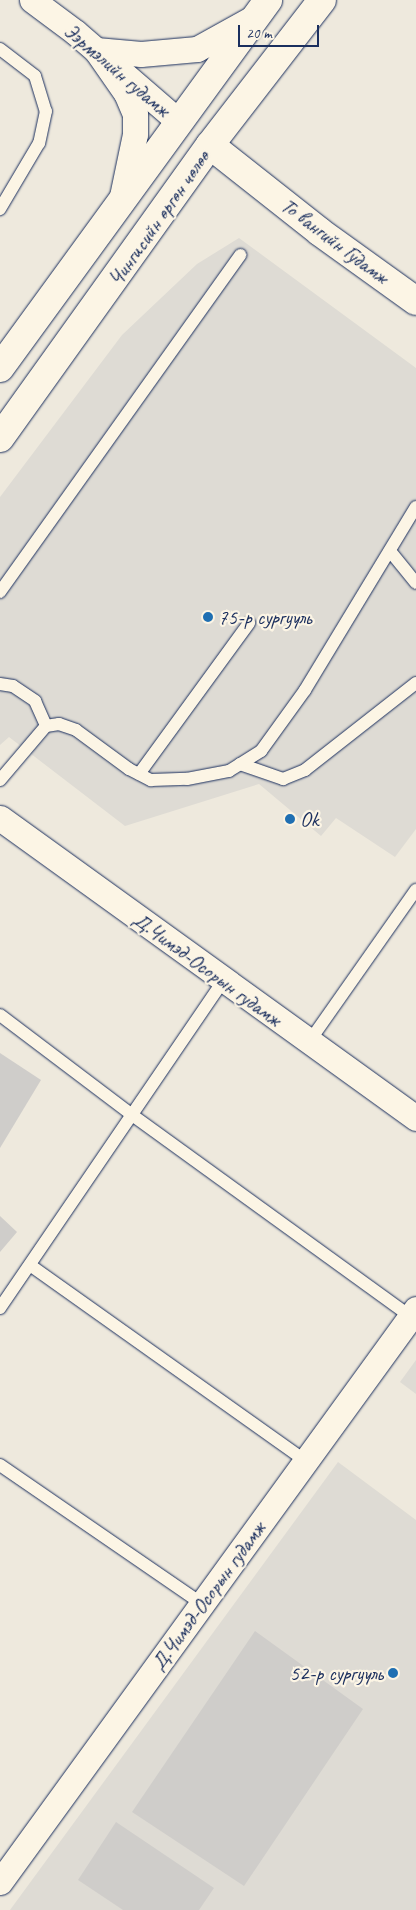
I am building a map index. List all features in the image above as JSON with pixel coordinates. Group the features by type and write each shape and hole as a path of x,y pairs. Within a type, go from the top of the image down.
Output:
{"main road":[{"name":"Чингисийн өргөн чөлөө","path":"0,438 210,145 322,0"},
{"name":"Чингисийн өргөн чөлөө","path":"0,368 262,8"},
{"name":"То вангийн Гудамж","path":"178,121 320,232 416,301"}],"street":[{"name":"Ээрмэлийн гудамж","path":"43,3 178,121"},
{"path":"96,50 141,54 197,49 262,8"},
{"path":"96,50 126,93 135,114 134,134 121,201"},
{"name":"Д.Чимэд-Осорын гудамж","path":"0,818 223,981 416,1118"},
{"name":"Д.Чимэд-Осорын гудамж","path":"0,1882 413,1313"}],"lane":[{"path":"0,49 35,76 46,111 39,144 0,209"},
{"path":"0,592 240,255"},
{"path":"0,780 46,726 59,724 76,730 139,774 151,780 187,779 228,771 261,751 305,690 416,507"},
{"path":"390,551 416,583"},
{"path":"139,774 249,623"},
{"path":"240,764 283,779 304,770 416,683"},
{"path":"0,684 13,686 35,701 46,726"},
{"path":"309,1042 416,890"},
{"path":"0,1308 223,981"},
{"path":"0,1015 132,1115 413,1313"},
{"path":"30,1265 306,1461"},
{"path":"0,1464 202,1604"}],"shaded area":[{"name":"75-р сургууль","path":"239,238 416,368 416,829 395,857 336,818 321,836 259,784 125,826 9,737 0,745 0,497 122,335 197,264"},
{"path":"0,1053 41,1080 0,1148"},
{"path":"0,1216 17,1232 0,1252"},
{"path":"416,1360 416,1394 400,1382"},
{"path":"338,1462 416,1520 416,1910 10,1910"},
{"path":"255,1631 363,1709 244,1886 132,1812"},
{"path":"116,1822 214,1888 199,1910 123,1910 78,1880"}],"place":[{"name":"75-р сургууль","path":"208,617"},
{"name":"Ok","path":"290,819"},
{"name":"52-р сургууль","path":"393,1673"}]}
